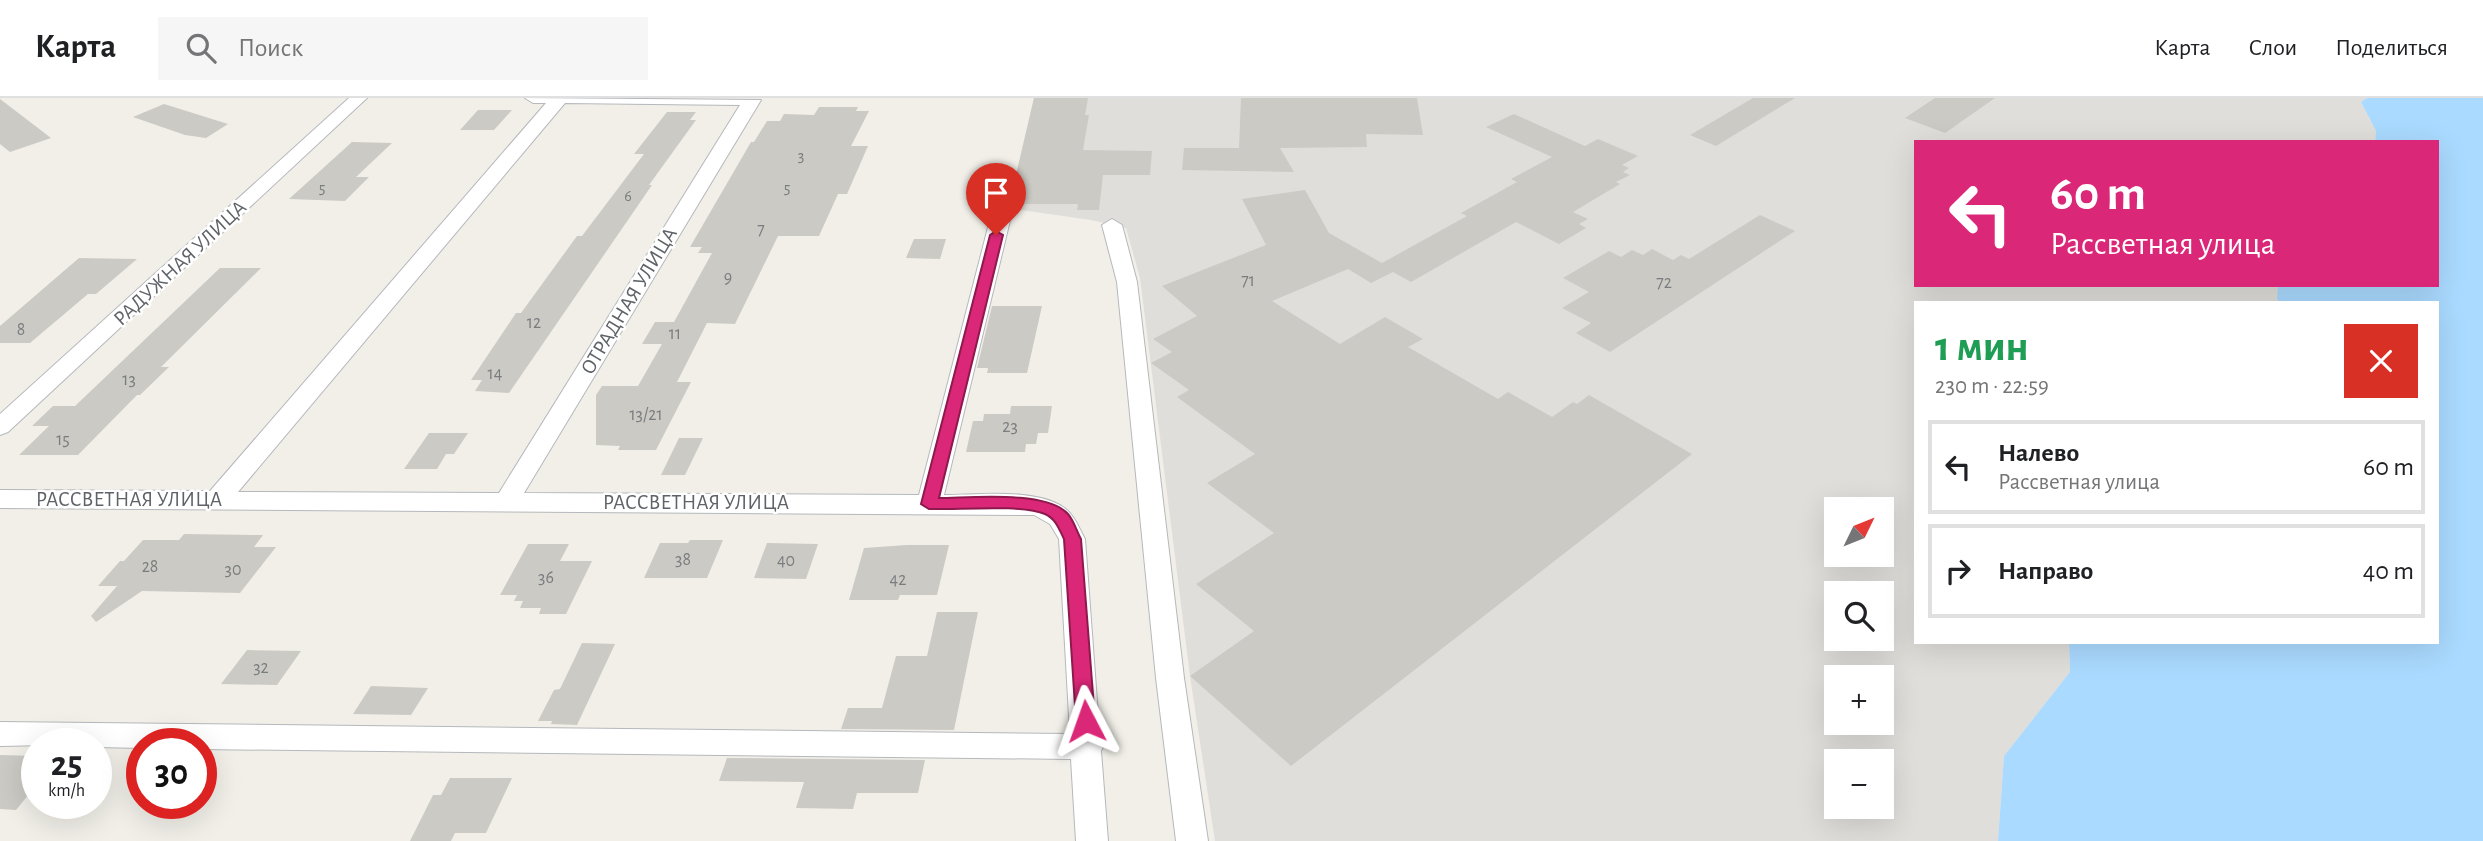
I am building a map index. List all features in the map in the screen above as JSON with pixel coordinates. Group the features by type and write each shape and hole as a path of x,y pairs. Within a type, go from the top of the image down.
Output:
{"street":[{"name":"РАДУЖНАЯ УЛИЦА","path":"0,427 359,98"},
{"path":"533,98 560,98"},
{"path":"217,500 560,98"},
{"name":"ОТРАДНАЯ УЛИЦА","path":"507,501 752,100 560,98"},
{"path":"929,504 1003,208"},
{"path":"1112,225 1127,282 1170,678 1192,841"},
{"name":"РАССВЕТНАЯ УЛИЦА","path":"0,499 1024,504 1049,509 1063,518 1072,539 1088,747 1092,841"},
{"path":"0,734 1088,747"}],"shaded area":[{"path":"1034,98 2367,98 2361,102 2376,131 2375,140 1914,140 1914,287 2278,287 2278,301 1914,301 1914,644 2069,644 2070,672 2004,756 1998,841 1215,841 1190,676 1140,278 1126,228 1008,208"}],"water":[{"path":"2367,98 2483,98 2483,841 1998,841 2004,756 2070,672 2069,644 2439,644 2439,301 2278,301 2277,298 2278,287 2439,287 2439,140 2375,140 2376,131 2361,102"}],"building":[{"path":"1034,98 1088,98 1085,115 1089,115 1083,150 1152,151 1150,175 1103,175 1099,210 1077,210 1078,204 1013,204 1010,201"},
{"path":"1241,98 1417,98 1423,135 1366,134 1367,147 1280,148 1294,172 1182,170 1184,148 1239,148"},
{"path":"1753,98 1795,98 1716,146 1690,135"},
{"path":"1935,98 1995,98 1945,133 1905,118"},
{"path":"0,99 51,138 10,152 0,144"},
{"path":"164,104 228,124 206,138 185,135 133,117"},
{"path":"819,107 858,107 856,111 869,111 851,146 868,146 847,194 838,194 819,236 778,236 735,324 707,323 677,382 691,382 656,450 618,450 620,446 596,445 596,395 602,386 638,386 662,344 642,344 655,322 674,322 712,253 698,253 702,247 690,247 751,142 754,142 767,121 780,121 784,114 814,115"},
{"path":"478,110 512,110 494,130 460,130"},
{"path":"667,112 696,112 690,120 696,120 509,393 475,391 482,380 471,380 516,313 521,313 577,236 582,236 644,154 634,154"},
{"path":"1514,114 1585,146 1598,139 1638,156 1622,165 1629,168 1623,172 1630,175 1616,182 1620,184 1573,212 1588,219 1579,224 1586,228 1559,244 1516,222 1411,282 1393,272 1371,283 1348,269 1272,301 1340,344 1385,317 1423,339 1408,347 1498,399 1508,392 1552,417 1573,402 1577,404 1589,395 1692,454 1291,766 1190,676 1254,631 1196,584 1274,533 1207,483 1255,454 1177,397 1189,390 1151,363 1172,352 1153,339 1197,316 1162,286 1266,245 1242,199 1305,190 1329,233 1382,263 1467,216 1461,213 1517,182 1511,179 1552,157 1486,127"},
{"path":"352,142 392,143 356,177 369,177 345,201 289,199"},
{"path":"1760,215 1795,231 1610,352 1576,333 1591,323 1562,308 1589,292 1563,278 1609,251 1621,257 1632,250 1643,255 1652,249 1673,260 1681,255 1689,259"},
{"path":"914,239 946,239 940,259 906,258"},
{"path":"79,258 137,259 96,294 88,294 30,343 0,343 0,326"},
{"path":"220,268 261,268 161,367 169,367 137,395 78,455 19,455 49,426 32,426 53,406 75,406"},
{"path":"992,306 1042,306 1027,373 987,373 988,368 977,368"},
{"path":"1011,406 1052,406 1048,433 1038,433 1036,444 1026,444 1025,452 966,452 973,421 983,421 984,414 1010,414"},
{"path":"429,433 468,433 454,454 446,454 437,469 404,469"},
{"path":"679,438 703,438 685,475 661,475"},
{"path":"184,534 263,535 254,547 276,547 240,593 142,591 96,622 91,616 117,586 98,586 120,561 124,561 143,540 179,540"},
{"path":"690,540 723,540 707,578 644,578 660,543 688,543"},
{"path":"767,543 818,544 806,579 754,578"},
{"path":"528,544 569,544 560,561 592,561 566,614 539,614 541,608 520,608 523,601 514,601 517,595 500,595"},
{"path":"949,545 937,595 900,595 898,600 849,600 864,548"},
{"path":"937,612 978,612 954,730 841,729 848,708 882,708 896,656 927,656"},
{"path":"582,643 615,644 577,725 538,721 554,690 560,689"},
{"path":"247,650 301,651 277,685 221,684"},
{"path":"371,686 428,688 411,715 353,714"},
{"path":"0,755 21,756 21,804 16,810 0,809"},
{"path":"727,758 925,760 918,793 857,793 853,809 796,808 804,782 719,781"},
{"path":"450,778 512,778 486,833 455,833 451,841 410,841 433,795 441,795"}],"route":[{"path":"996,235 929,504 1024,504 1049,509 1063,518 1072,539 1086,721"}]}
